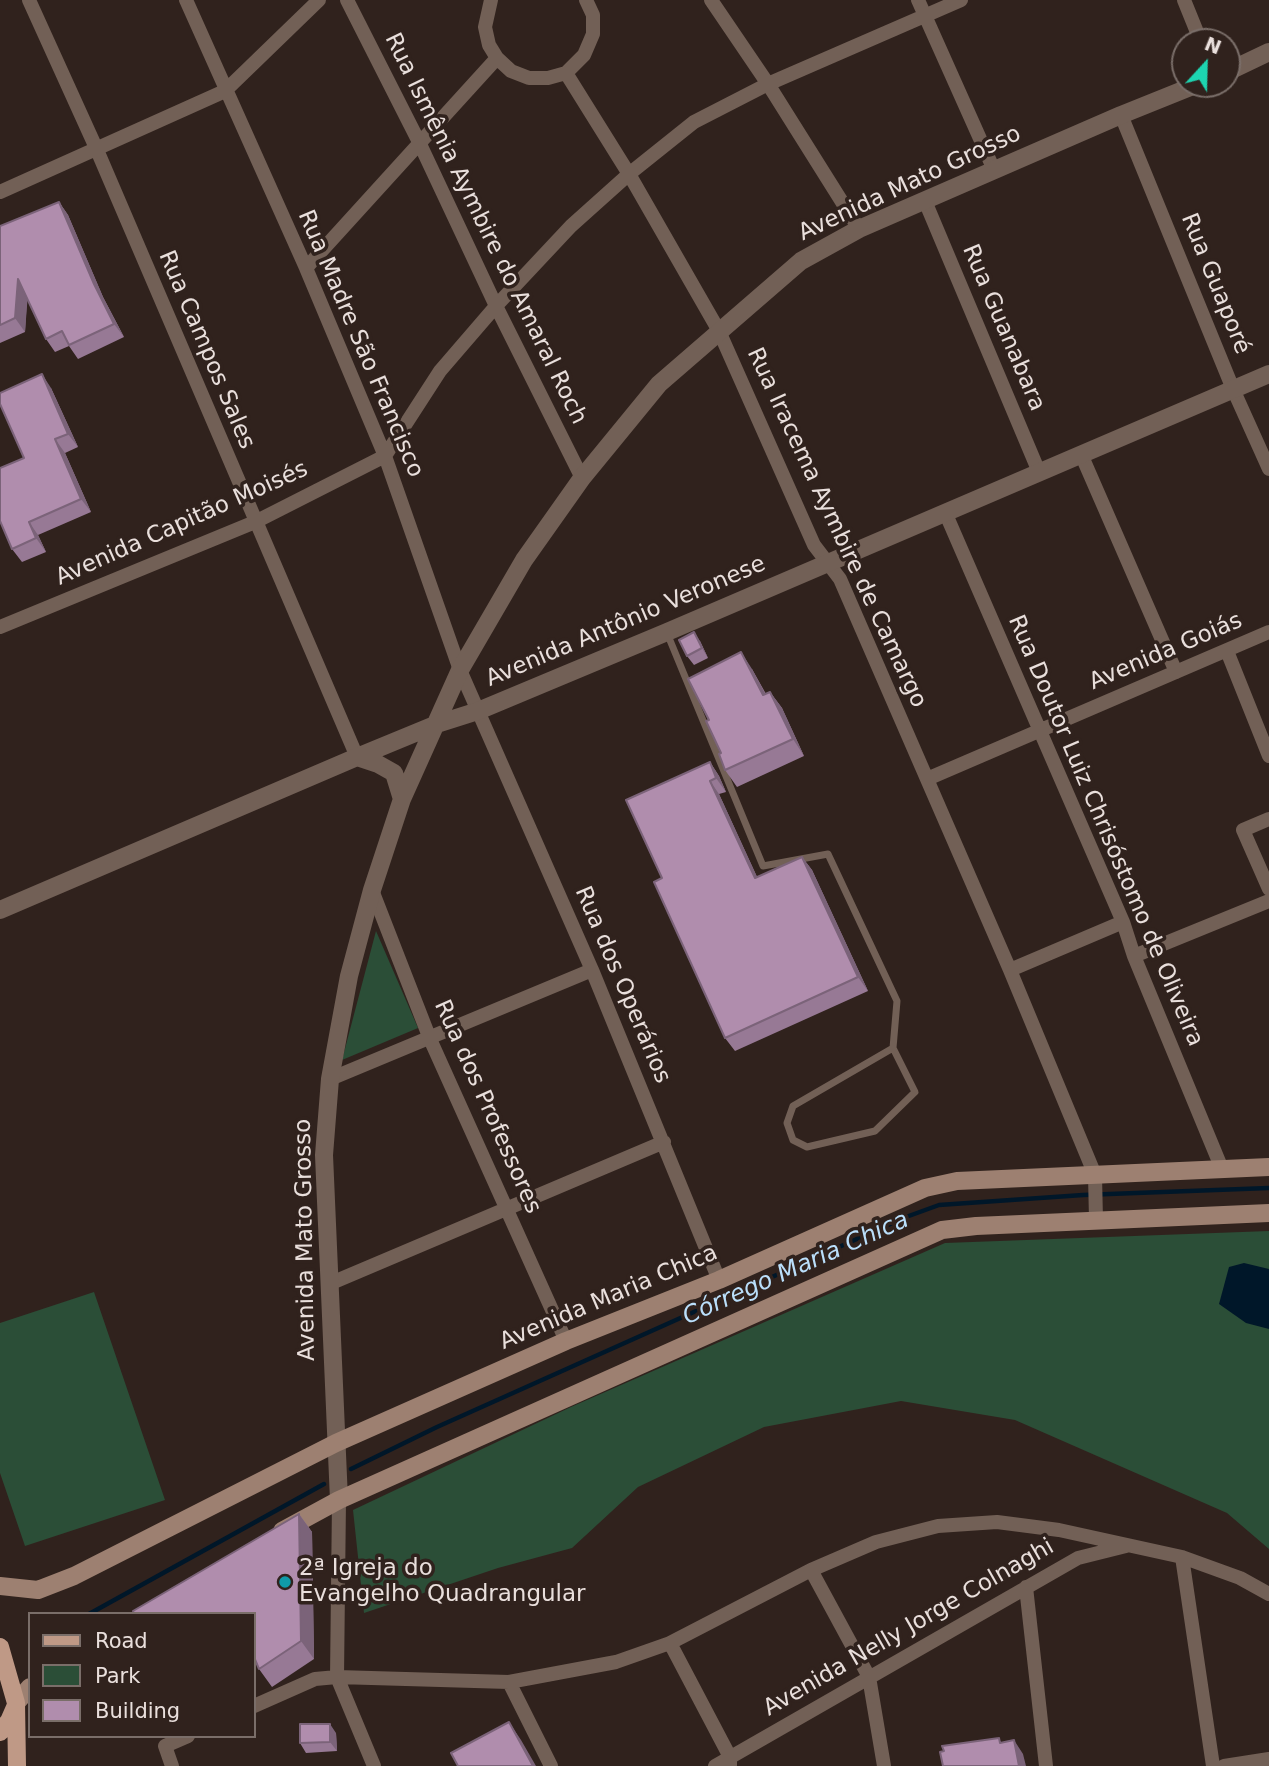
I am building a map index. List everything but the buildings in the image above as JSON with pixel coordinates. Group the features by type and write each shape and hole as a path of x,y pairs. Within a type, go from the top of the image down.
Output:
{"main road":[{"name":"Avenida Maria Chica","path":"0,1586 38,1590 74,1576 336,1443 566,1341 719,1280 925,1188 957,1181 1095,1177 1269,1167"},
{"path":"266,1540 339,1500 942,1230 1096,1218 1269,1213"},
{"path":"0,1647 16,1703 17,1766"},
{"path":"0,1732 9,1721 16,1703 28,1689"}],"street":[{"name":"Rua Campos Sales","path":"29,0 97,150 356,757"},
{"name":"Rua Madre São Francisco","path":"186,0 306,268 385,456 460,670 478,711"},
{"path":"0,192 225,91 320,0"},
{"name":"Rua Ismênia Aymbire do Amaral Roch","path":"347,0 582,478"},
{"path":"491,0 487,8 485,27 489,46 511,71 529,78 548,78 566,73 584,55 593,34 593,15 586,0"},
{"path":"711,0 768,84 859,229"},
{"path":"918,0 994,170"},
{"name":"Avenida Capitão Moisés","path":"0,627 255,523 385,456 440,371 496,306 572,226 629,174 694,122 768,84 961,0"},
{"path":"1184,0 1195,28"},
{"path":"1241,65 1269,52"},
{"path":"306,268 497,58"},
{"name":"Rua Iracema Aymbire de Camargo","path":"566,73 629,174 719,331 814,545 840,579 1010,970 1095,1177"},
{"name":"Avenida Mato Grosso","path":"339,1500 324,1155 330,1079 349,976 372,890 402,799 460,670 524,560 582,478 659,384 801,261 859,229 1171,95"},
{"name":"Rua Guaporé","path":"1121,114 1233,389 1269,469"},
{"name":"Rua Guanabara","path":"925,201 1039,472"},
{"name":"Avenida Antônio Veronese","path":"0,910 356,757 437,724 478,711 667,632 1269,374"},
{"path":"1081,454 1177,672"},
{"name":"Rua Doutor Luiz Chrisóstomo de Oliveira","path":"945,512 1123,922 1134,956 1222,1169"},
{"name":"Avenida Goiás","path":"927,779 1269,632"},
{"path":"1227,651 1269,756"},
{"name":"Rua dos Operários","path":"478,711 592,970 719,1280"},
{"path":"356,757 394,773 402,799"},
{"path":"1269,819 1243,830 1269,889"},
{"name":"Rua dos Professores","path":"372,890 430,1039 566,1341"},
{"path":"1134,956 1269,901"},
{"path":"1010,970 1123,922"},
{"path":"330,1079 592,970"},
{"path":"330,1284 664,1142"},
{"path":"1095,1177 1096,1218"},
{"path":"339,1500 337,1677 373,1766"},
{"path":"256,1705 315,1679 337,1677 509,1682 616,1662 670,1643 811,1570 876,1542 937,1525 997,1522 1059,1530 1182,1557 1240,1578 1269,1594"},
{"name":"Avenida Nelly Jorge Colnaghi","path":"715,1766 730,1762 869,1677 1077,1558 1131,1545"},
{"path":"1182,1557 1213,1766"},
{"path":"811,1570 869,1677 884,1766"},
{"path":"1026,1587 1046,1766"},
{"path":"670,1643 730,1762"},
{"path":"509,1682 551,1766"},
{"path":"172,1766 165,1746 183,1738"},
{"path":"1224,1766 1269,1759"}],"lane":[{"path":"667,632 763,866 828,854 897,1001 893,1048 915,1092 875,1131 807,1147 793,1140 787,1123 793,1106 893,1048"}],"green space":[{"path":"376,931 418,1028 342,1060"},
{"path":"1269,1231 1269,1549 1227,1513 1015,1420 901,1401 764,1427 638,1487 572,1548 498,1568 364,1613 353,1510 571,1407 945,1243"},
{"path":"94,1292 165,1500 25,1546 0,1473 0,1323"}],"water":[{"path":"1244,1263 1269,1269 1269,1329 1246,1323 1219,1304 1229,1267"}],"waterway":[{"name":"Córrego Maria Chica","path":"351,1469 437,1427 906,1217 939,1205 1083,1195 1269,1188"},
{"name":"Córrego Maria Chica","path":"93,1612 324,1484"}],"place":[{"name":"2ª Igreja do Evangelho Quadrangular","path":"285,1582"}]}
